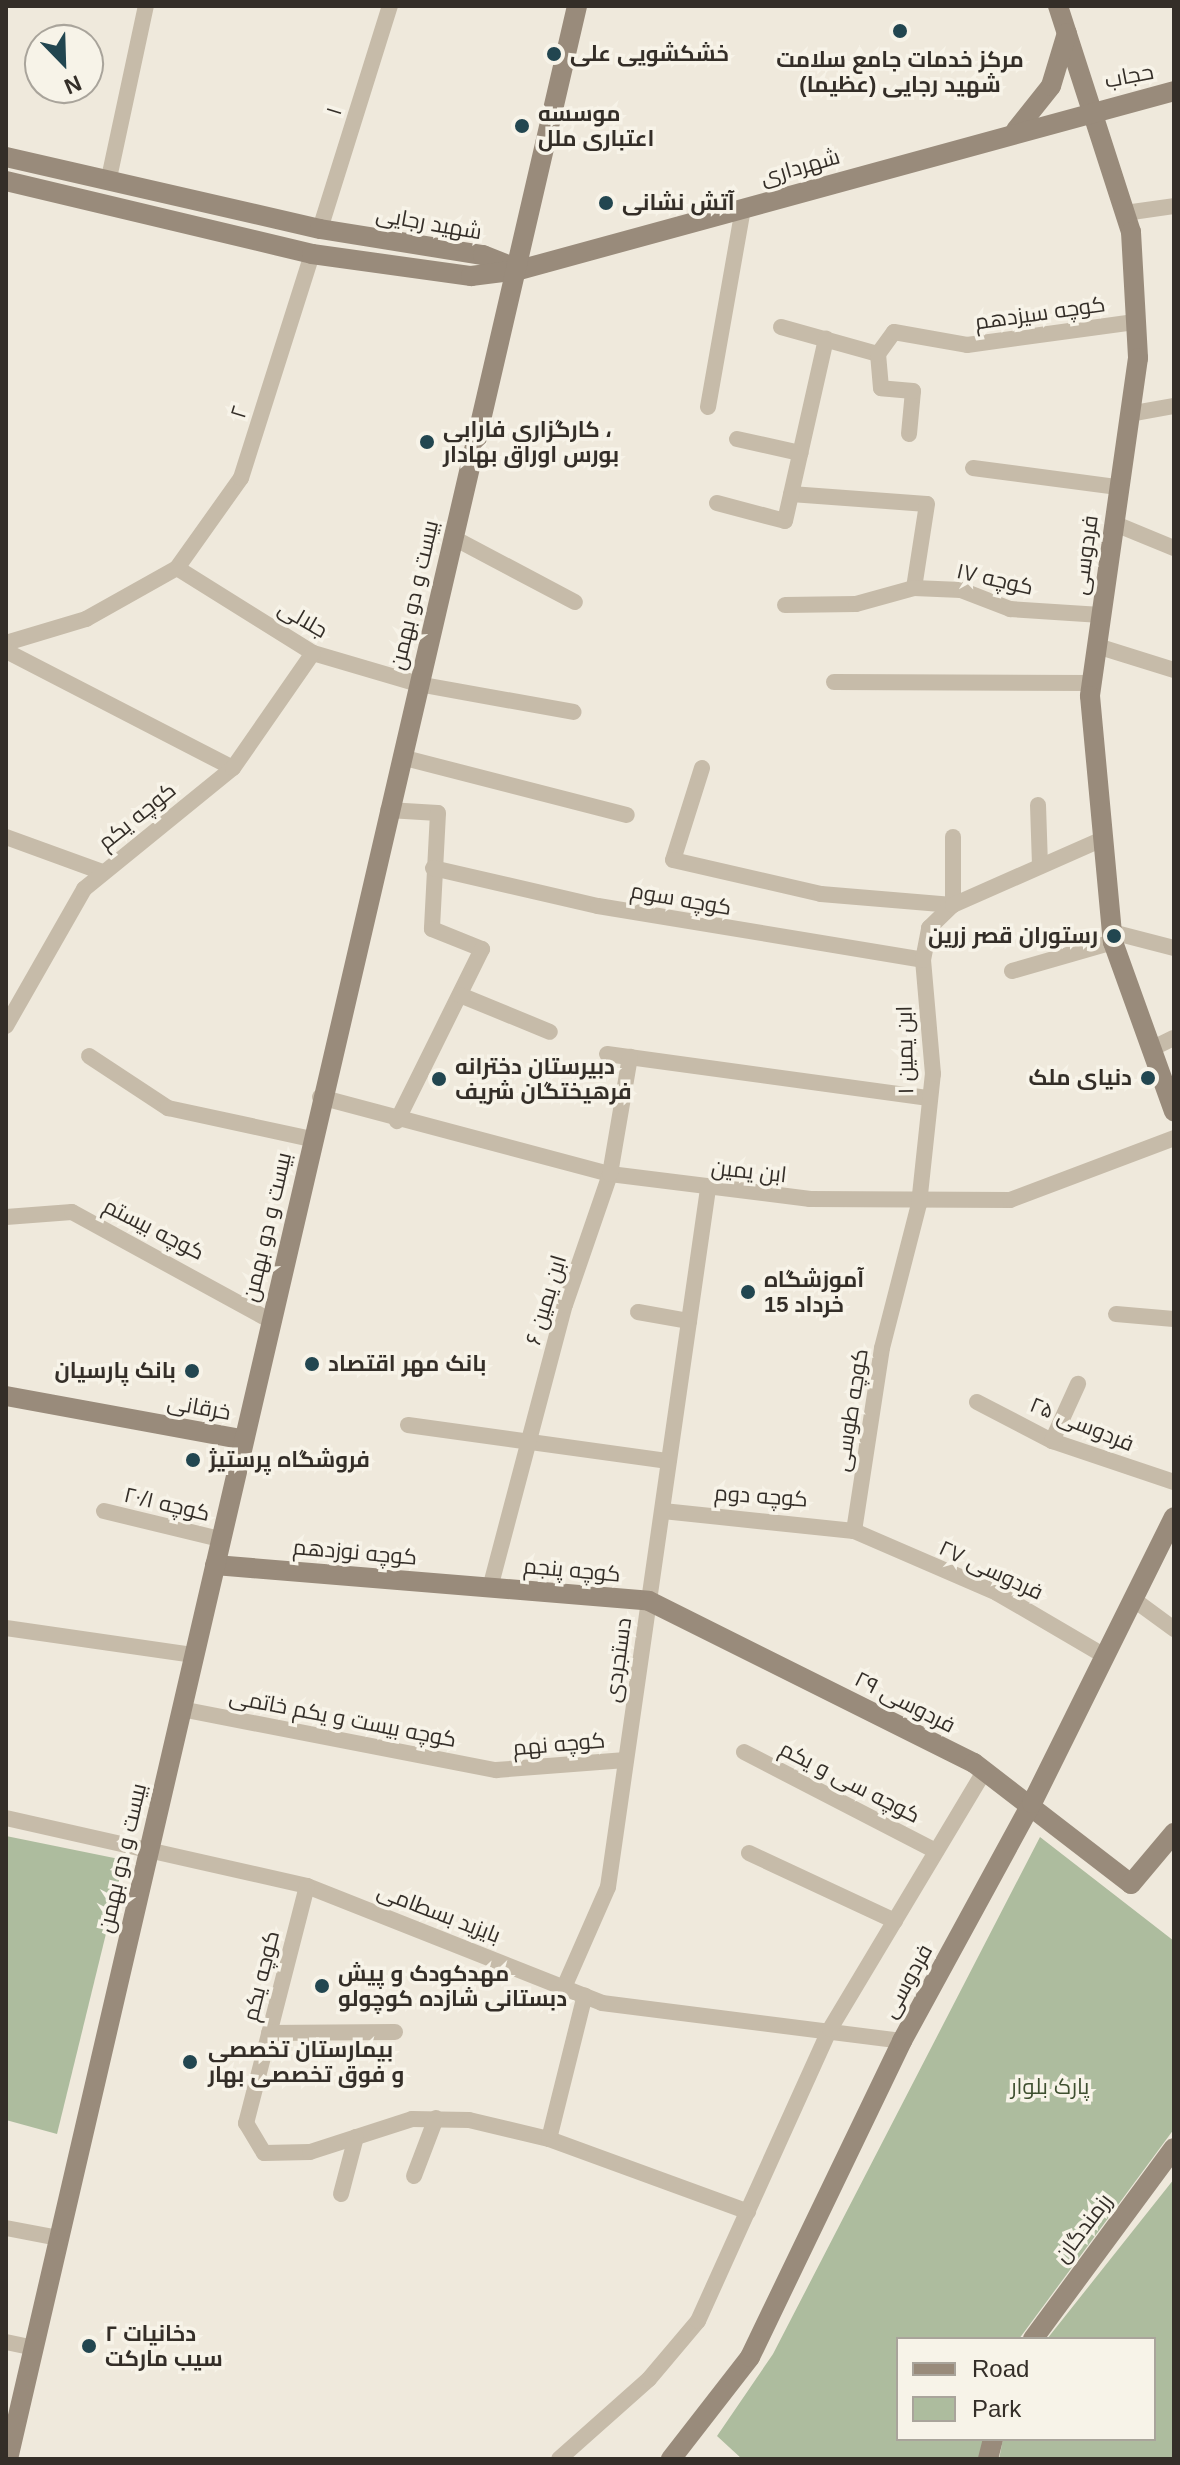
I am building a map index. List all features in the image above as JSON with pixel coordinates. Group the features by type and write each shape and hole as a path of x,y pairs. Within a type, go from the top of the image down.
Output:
{"main road":[{"name":"بیست و دو بهمن","path":"8,2459 320,1097 452,537 519,270 577,6"},
{"name":"فردوسی","path":"1058,6 1125,213 1136,322 1129,414 1092,683 1098,841 1112,937 1174,1111"},
{"path":"1016,130 1051,86 1067,33"},
{"name":"حجاب","path":"1093,108 1174,91"},
{"name":"شهرداری","path":"519,270 1093,108"},
{"name":"شهید رجایی","path":"6,157 109,178 320,229 483,255 519,270"},
{"name":"شهید رجایی","path":"6,181 312,254 471,276 519,270"},
{"name":"خرقانی","path":"6,1396 241,1439"},
{"name":"فردوسی","path":"671,2459 750,2357 902,2041 1032,1803 1174,1517"},
{"name":"کوچه نوزدهم","path":"215,1565 490,1588"},
{"name":"کوچه پنجم","path":"490,1588 649,1601"},
{"name":"فردوسی ۲۹","path":"649,1601 985,1770 1032,1803 1131,1884 1174,1833"},
{"name":"رزمندگان","path":"1034,2337 1174,2148"}],"street":[{"path":"109,178 146,6"},
{"name":"۱","path":"320,229 390,6"},
{"path":"1125,213 1174,206"},
{"path":"708,407 743,209"},
{"name":"۲","path":"177,568 241,478 312,254"},
{"name":"کوچه سیزدهم","path":"878,354 894,332 967,345 1136,322"},
{"path":"781,327 878,354 881,388 913,391 909,434"},
{"path":"717,503 785,521 826,339"},
{"path":"1129,414 1174,406"},
{"path":"737,439 800,453"},
{"path":"973,468 1118,487"},
{"path":"791,494 927,504 914,588"},
{"path":"1113,523 1174,548"},
{"path":"452,537 575,602"},
{"path":"6,643 86,619 177,568"},
{"name":"جلالی","path":"177,568 313,653 418,684 573,712"},
{"name":"۱۷ کوچه","path":"785,605 856,604 914,588 961,590 1010,609 1101,615"},
{"path":"1097,646 1174,670"},
{"path":"6,651 233,768"},
{"name":"کوچه یکم","path":"6,1026 84,889 233,768 313,653"},
{"path":"834,682 1092,683"},
{"path":"401,757 627,815"},
{"path":"702,768 673,860 821,894 953,905 1098,841"},
{"path":"1038,805 1040,866"},
{"path":"388,810 438,813 432,929 482,949 397,1121"},
{"path":"6,837 102,872"},
{"path":"953,837 953,905"},
{"name":"کوچه سوم","path":"433,868 598,906 923,960"},
{"name":"ابن یمین ۱","path":"919,1204 929,1098 923,960 929,928 953,905"},
{"path":"1012,971 1112,937 1174,948"},
{"path":"6,990 23,997"},
{"path":"460,995 550,1032"},
{"path":"1151,1049 1174,1038"},
{"path":"607,1054 929,1098"},
{"path":"89,1056 168,1108 311,1139"},
{"name":"ابن یمین ۶","path":"530,1440 610,1174 630,1057"},
{"name":"ابن یمین","path":"320,1097 397,1121 610,1174 708,1189 919,1204 1010,1200 1174,1138"},
{"name":"دستجردی","path":"565,1985 608,1887 708,1189"},
{"name":"کوچه طوسی","path":"854,1531 882,1348 919,1204"},
{"name":"کوچه بیستم","path":"6,1217 72,1212 271,1321"},
{"path":"638,1312 689,1321"},
{"path":"1116,1314 1174,1319"},
{"path":"1052,1441 1078,1384"},
{"name":"فردوسی ۲۵","path":"977,1402 1052,1441 1174,1482"},
{"path":"408,1425 669,1461"},
{"path":"490,1588 530,1440"},
{"name":"کوچه ۲۰/۱","path":"104,1511 220,1539"},
{"name":"کوچه دوم","path":"663,1511 854,1531"},
{"name":"فردوسی ۲۷","path":"854,1531 997,1593 1105,1656"},
{"path":"1133,1599 1174,1629"},
{"path":"6,1628 194,1655"},
{"name":"کوچه بیست و یکم خاتمی","path":"181,1709 496,1770"},
{"name":"کوچه سی و یکم","path":"744,1752 936,1851"},
{"name":"کوچه نهم","path":"496,1770 626,1760"},
{"path":"559,2459 649,2379 698,2321 830,2029 985,1770"},
{"name":"بایزید بسطامی","path":"6,1818 150,1846 307,1886 565,1985 602,2003 830,2029 902,2041"},
{"path":"749,1853 895,1921"},
{"name":"کوچه یکم","path":"307,1886 246,2123 264,2153 310,2152 356,2137"},
{"path":"549,2139 585,1995"},
{"path":"269,2033 395,2032"},
{"path":"341,2194 356,2137 436,2118 549,2139 748,2212"},
{"path":"414,2176 436,2118"},
{"path":"6,2228 59,2238"},
{"path":"6,2342 34,2348"}],"green space":[{"path":"6,1836 124,1860 57,2134 6,2120"},
{"name":"پارک بلوار","path":"1040,1837 1174,1941 1174,2129 1020,2337 896,2337 896,2441 984,2441 979,2459 742,2459 717,2436 773,2354"},
{"path":"1174,2179 1174,2459 999,2459 1003,2441 1156,2441 1156,2337 1049,2337"}],"place":[{"name":"مرکز خدمات جامع سلامت شهید رجایی (عظیما)","path":"900,31"},
{"name":"خشکشویی علی","path":"554,54"},
{"name":"موسسه اعتباری ملل","path":"522,126"},
{"name":"آتش نشانی","path":"606,203"},
{"name":"کارگزاری فارابی ، بورس اوراق بهادار","path":"427,442"},
{"name":"رستوران قصر زرین","path":"1114,936"},
{"name":"دنیای ملک","path":"1148,1078"},
{"name":"دبیرستان دخترانه فرهیختگان شریف","path":"439,1079"},
{"name":"آموزشگاه 15 خرداد","path":"748,1292"},
{"name":"بانک مهر اقتصاد","path":"312,1364"},
{"name":"بانک پارسیان","path":"192,1371"},
{"name":"فروشگاه پرستيژ","path":"193,1460"},
{"name":"مهدکودک و پیش دبستانی شازده کوچولو","path":"322,1986"},
{"name":"بیمارستان تخصصی و فوق تخصصی بهار","path":"190,2062"},
{"name":"دخانیات ۲ سیب مارکت","path":"89,2346"}]}
